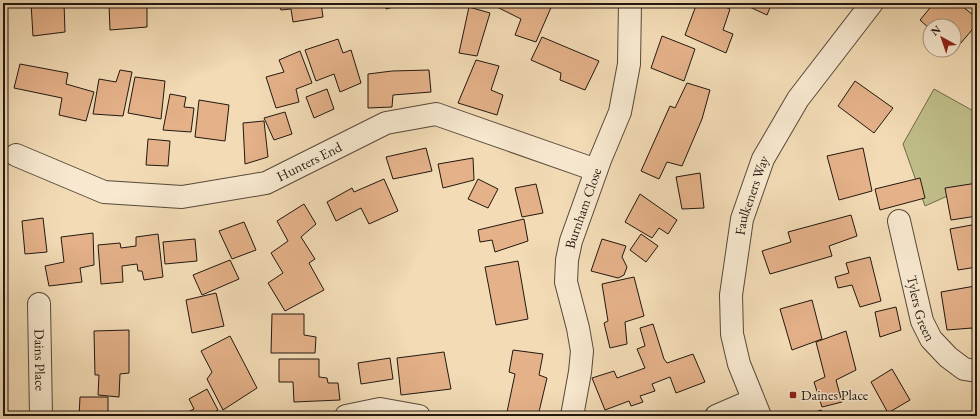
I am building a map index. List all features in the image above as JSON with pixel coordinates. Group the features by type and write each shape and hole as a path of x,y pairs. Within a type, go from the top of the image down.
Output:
{"street":[{"name":"Burnham Close","path":"572,416 580,372 582,350 566,282 567,260 571,240 596,170 620,112 628,64 630,3"},
{"name":"Faulkeners Way","path":"756,408 739,364 732,334 731,295 742,219 763,159 798,99 872,3"},
{"name":"Hunters End","path":"16,155 104,192 182,197 266,182 386,123 436,114 596,170"},
{"name":"Tylers Green","path":"899,221 922,321 931,339 948,357 964,369 977,371"},
{"name":"Dains Place","path":"39,304 41,416"},
{"path":"716,416 756,408"},
{"path":"346,416 380,409 419,416"}],"shaded area":[{"path":"934,89 977,113 977,183 925,206 903,144"}],"building":[{"path":"31,3 64,3 65,32 33,36"},
{"path":"147,3 147,27 110,30 109,5"},
{"path":"278,3 321,3 323,17 293,22 291,9 281,10"},
{"path":"386,3 409,3 386,9"},
{"path":"499,3 553,3 536,42 515,35 521,19 497,7"},
{"path":"697,3 716,3 730,9 723,30 733,34 726,53 685,35"},
{"path":"741,3 772,3 767,15"},
{"path":"934,3 958,3 977,18 977,24 962,42 962,18 922,18 922,22 920,20"},
{"path":"469,7 490,13 477,56 459,53"},
{"path":"662,36 695,49 684,81 651,68"},
{"path":"542,37 599,61 585,90 560,80 561,73 531,60"},
{"path":"338,39 343,53 351,50 361,83 340,92 334,74 316,81 305,50"},
{"path":"300,51 312,83 296,89 299,102 276,108 266,77 284,72 279,60"},
{"path":"476,60 499,66 491,90 503,95 497,115 458,103"},
{"path":"20,64 68,73 66,84 94,92 86,121 59,115 62,98 14,88"},
{"path":"120,70 132,72 123,116 93,114 99,79 116,82"},
{"path":"429,70 431,92 393,95 392,107 368,108 368,74 392,71"},
{"path":"135,77 165,81 161,119 128,113"},
{"path":"855,81 893,108 874,133 838,106"},
{"path":"687,83 710,90 702,119 682,166 667,162 659,179 641,171 670,106 675,108"},
{"path":"327,89 334,109 314,118 306,97"},
{"path":"170,94 186,97 184,107 194,108 191,132 163,130"},
{"path":"199,100 229,105 225,141 195,137"},
{"path":"285,112 292,134 274,140 264,118"},
{"path":"264,121 268,157 245,164 243,123"},
{"path":"148,139 170,141 168,166 146,165"},
{"path":"426,148 432,171 393,179 386,157"},
{"path":"863,148 872,191 839,200 827,156"},
{"path":"473,158 474,180 443,188 438,164"},
{"path":"700,173 704,208 682,209 676,177"},
{"path":"920,178 925,198 880,210 875,189"},
{"path":"384,179 398,211 369,224 361,208 336,221 327,202 352,188 354,192"},
{"path":"478,179 498,189 488,208 468,199"},
{"path":"977,183 977,205 975,206 977,216 951,220 945,188"},
{"path":"536,184 543,213 522,217 515,188"},
{"path":"640,194 677,220 668,234 659,228 652,238 625,222"},
{"path":"304,204 316,224 301,237 315,259 309,263 324,290 285,311 268,283 283,273 271,253 288,241 277,221"},
{"path":"851,215 857,236 829,246 832,256 770,274 762,251 791,242 788,232"},
{"path":"43,218 47,252 25,254 22,221"},
{"path":"524,219 528,241 495,252 492,240 480,242 478,230"},
{"path":"244,222 256,250 232,259 219,231"},
{"path":"977,224 977,267 958,270 950,229"},
{"path":"93,233 94,265 80,268 82,282 49,286 45,266 64,262 61,237"},
{"path":"158,234 163,277 144,280 142,271 138,271 137,264 122,266 123,282 101,284 98,245 120,243 121,248 136,246 136,237"},
{"path":"641,234 658,246 646,262 630,250"},
{"path":"195,239 197,261 165,264 163,242"},
{"path":"602,239 626,246 622,257 627,267 624,275 618,278 591,271"},
{"path":"870,257 881,301 860,307 852,285 838,288 835,277 849,273 846,263"},
{"path":"230,260 239,279 202,295 193,275"},
{"path":"518,261 528,319 496,325 485,267"},
{"path":"634,277 644,316 625,322 627,344 610,348 604,323 608,321 602,284"},
{"path":"975,286 977,297 977,358 972,328 947,330 941,292"},
{"path":"216,293 224,326 192,333 186,300"},
{"path":"812,300 822,339 792,350 780,309"},
{"path":"896,307 901,330 880,337 875,312"},
{"path":"272,314 304,314 304,335 316,337 315,353 271,353"},
{"path":"653,324 664,359 667,363 693,354 705,382 676,393 670,377 652,384 655,391 640,396 643,402 631,406 629,401 605,410 592,378 614,371 617,378 645,368 637,349 645,346 640,328"},
{"path":"129,330 129,373 120,374 119,397 98,395 99,375 95,375 94,331"},
{"path":"846,331 856,370 836,380 842,402 822,407 814,382 825,377 816,342"},
{"path":"230,336 257,388 223,410 207,379 212,372 201,351"},
{"path":"513,350 543,354 539,375 547,378 538,416 507,412 515,374 509,372"},
{"path":"444,352 451,389 401,395 397,358"},
{"path":"390,358 393,379 361,384 358,363"},
{"path":"279,359 319,359 319,377 327,378 328,383 338,383 340,400 294,402 293,382 279,382"},
{"path":"892,369 910,400 888,413 871,382"},
{"path":"207,389 218,410 207,416 180,416 194,409 189,399"},
{"path":"80,397 108,397 108,416 79,416"},
{"path":"821,410 824,416 804,416"}],"place":[{"name":"Daines Place","path":"793,395"}]}
